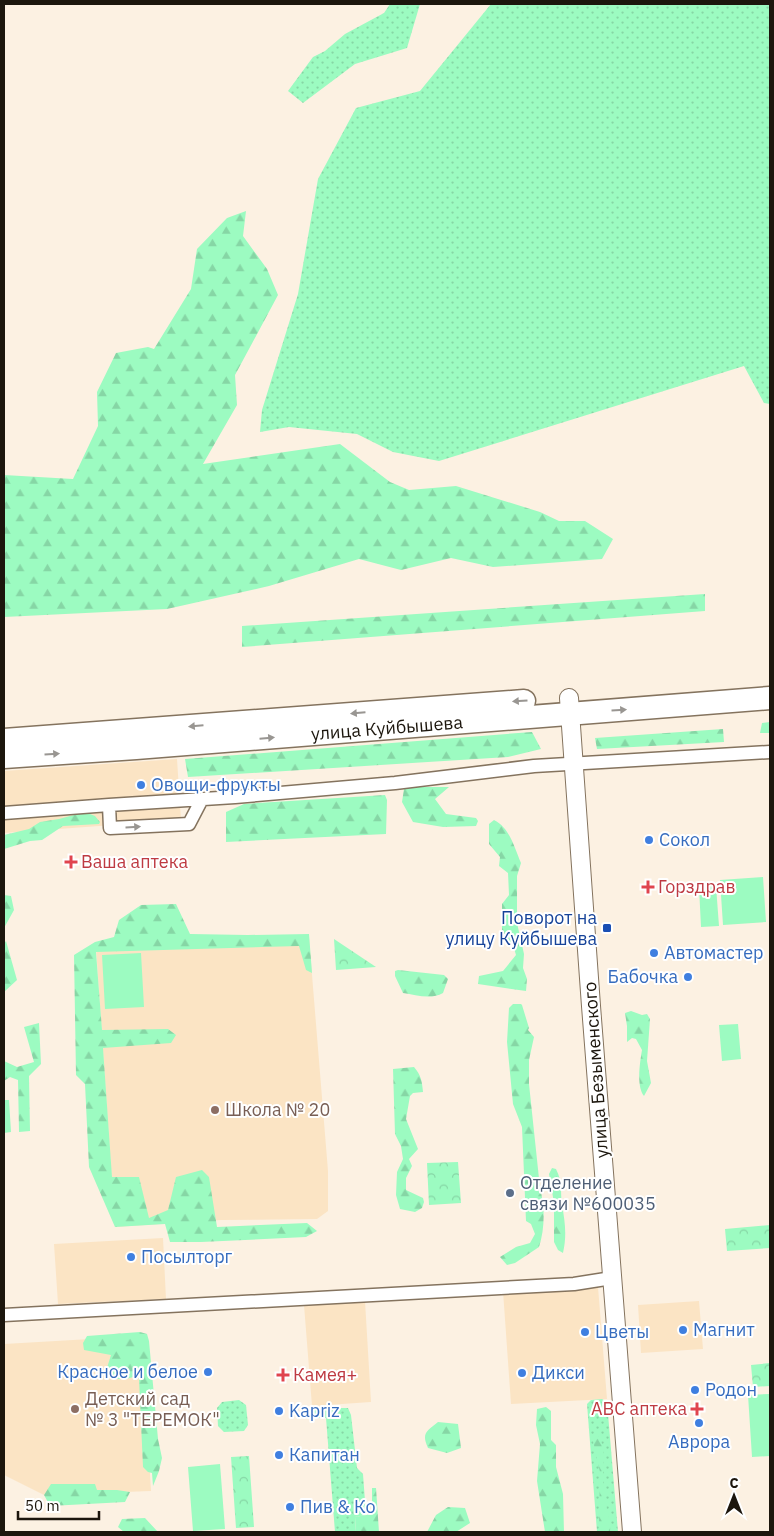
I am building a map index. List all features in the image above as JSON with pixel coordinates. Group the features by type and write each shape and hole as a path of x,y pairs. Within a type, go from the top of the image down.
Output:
{"highway":[{"name":"улица Куйбышева","path":"4,757 136,748 569,706 770,682"},
{"name":"улица Куйбышева","path":"4,740 569,706 770,698"}],"main road":[{"name":"улица Безыменского","path":"569,706 632,1532"}],"street":[{"path":"4,813 395,783 534,766 770,752"},
{"path":"109,805 110,828 189,824 202,799"},
{"path":"4,1315 565,1285 612,1278"}],"shaded area":[{"path":"177,759 181,820 4,833 4,771"},
{"name":"Школа № 20","path":"309,938 328,1171 328,1211 317,1219 221,1220 115,1227 96,948"},
{"path":"163,1238 166,1299 58,1304 54,1244"},
{"path":"598,1287 607,1399 511,1404 503,1291"},
{"path":"365,1301 371,1402 312,1406 304,1305"},
{"path":"699,1301 703,1349 641,1353 638,1305"},
{"name":"Детский сад № 3 \"ТЕРЕМОК\"","path":"142,1336 151,1491 44,1495 4,1475 4,1344"}],"green space":[{"path":"390,4 420,4 407,48 355,64 303,103 288,91 313,57 325,51 345,34 384,13"},
{"path":"491,4 770,4 770,404 764,403 744,366 439,461 393,452 357,434 289,427 260,432 262,410 298,294 318,179 356,108 420,91"},
{"path":"246,211 243,236 267,269 278,295 235,375 237,405 203,464 340,444 390,482 409,490 456,486 540,512 559,521 585,521 613,539 602,559 493,567 451,558 401,570 359,559 269,586 167,609 4,617 4,475 73,479 98,426 97,392 116,353 148,347 154,349 191,289 197,249 227,218"},
{"path":"705,594 705,611 242,647 242,626"},
{"path":"770,722 770,733 760,733 762,723"},
{"path":"723,729 724,742 597,749 595,738"},
{"path":"532,732 541,749 508,757 188,777 185,759"},
{"path":"408,787 449,787 435,799 446,814 476,818 478,821 476,826 443,827 413,822 402,802 404,789"},
{"path":"385,795 387,800 386,834 226,842 226,812 244,804"},
{"path":"85,812 95,816 100,822 99,824 63,826 42,840 30,841 4,849 4,835 29,829 40,822"},
{"path":"494,820 508,833 521,863 517,876 517,923 524,954 523,968 527,979 526,991 478,984 479,976 503,971 516,955 513,945 503,941 502,938 502,904 509,895 508,873 499,866 500,857 489,844 489,824"},
{"path":"763,877 766,922 723,925 720,880"},
{"path":"716,886 719,926 701,927 699,887"},
{"path":"4,895 11,896 14,910 4,928"},
{"path":"176,904 190,934 309,934 312,973 306,970 299,946 96,952 102,1030 168,1029 176,1035 171,1043 103,1048 112,1177 139,1177 149,1218 168,1210 176,1177 202,1170 209,1177 217,1227 307,1223 317,1231 306,1237 170,1242 165,1224 115,1227 89,1167 85,1084 76,1075 74,955 95,942 114,937 119,920 141,905"},
{"path":"334,939 376,967 336,970"},
{"path":"6,941 17,980 4,992 4,944"},
{"path":"141,953 144,1007 105,1009 102,955"},
{"path":"395,971 444,975 448,979 443,993 428,997 413,995 403,993 395,976"},
{"path":"513,1004 522,1005 528,1030 534,1037 529,1060 529,1084 544,1218 539,1247 515,1263 507,1265 500,1257 516,1247 530,1243 535,1234 531,1224 526,1221 522,1127 513,1104 507,1042 509,1008"},
{"path":"631,1011 642,1015 647,1014 650,1019 647,1061 651,1083 644,1096 639,1080 642,1050 636,1039 632,1038 627,1042 625,1013"},
{"path":"39,1023 41,1064 29,1076 30,1131 19,1132 18,1080 10,1077 4,1081 4,1061 17,1067 34,1062 24,1027"},
{"path":"738,1024 741,1059 722,1061 719,1025"},
{"path":"414,1067 421,1078 423,1092 413,1093 410,1096 406,1119 418,1149 409,1159 412,1166 406,1178 406,1190 423,1198 424,1202 422,1208 415,1212 400,1209 396,1195 397,1172 403,1159 401,1146 395,1134 393,1069"},
{"path":"4,1100 9,1100 11,1132 4,1133"},
{"path":"458,1162 461,1203 429,1205 427,1163"},
{"path":"552,1168 556,1169 560,1183 565,1229 563,1253 558,1250 554,1242 554,1203 549,1174"},
{"path":"770,1225 770,1248 727,1251 725,1229"},
{"path":"140,1332 147,1334 149,1341 158,1439 162,1458 153,1486 152,1473 143,1467 139,1379 137,1376 126,1379 114,1379 106,1371 111,1355 84,1350 83,1343 87,1336"},
{"path":"770,1363 770,1386 753,1387 751,1365"},
{"path":"770,1394 770,1456 752,1457 748,1395"},
{"path":"602,1399 607,1402 618,1532 597,1532 587,1404 591,1400"},
{"path":"239,1400 246,1405 248,1425 244,1431 224,1432 218,1426 217,1408 222,1402"},
{"path":"546,1407 551,1411 551,1440 556,1445 556,1467 563,1494 564,1532 545,1532 537,1481 540,1444 536,1425 537,1409"},
{"path":"314,1408 348,1408 351,1415 357,1468 363,1474 366,1515 355,1517 356,1532 335,1532 326,1418 316,1418"},
{"path":"438,1422 458,1424 461,1448 447,1453 428,1448 425,1439 426,1433"},
{"path":"597,1434 602,1444 604,1455 603,1485 610,1532 601,1531 599,1525 600,1472 593,1441"},
{"path":"249,1456 254,1527 236,1528 231,1457"},
{"path":"220,1464 225,1529 193,1531 188,1467"},
{"path":"51,1484 95,1484 97,1490 130,1492 125,1502 50,1506 44,1495"},
{"path":"372,1488 376,1488 379,1532 356,1532 355,1517 372,1514"},
{"path":"448,1507 465,1508 470,1523 456,1532 427,1532 436,1515"},
{"path":"145,1518 158,1532 124,1532 118,1527 122,1519"}],"place":[{"name":"Овощи-фрукты","path":"141,785"},
{"name":"Сокол","path":"649,840"},
{"name":"Ваша аптека","path":"71,862"},
{"name":"Горздрав","path":"648,887"},
{"name":"Поворот на улицу Куйбышева","path":"607,928"},
{"name":"Автомастер","path":"654,953"},
{"name":"Бабочка","path":"688,977"},
{"name":"Школа № 20","path":"215,1110"},
{"name":"Отделение связи №600035","path":"510,1193"},
{"name":"Посылторг","path":"131,1257"},
{"name":"Магнит","path":"683,1330"},
{"name":"Цветы","path":"585,1332"},
{"name":"Красное и белое","path":"208,1372"},
{"name":"Дикси","path":"522,1373"},
{"name":"Камея+","path":"283,1375"},
{"name":"Родон","path":"695,1390"},
{"name":"Детский сад № 3 \"ТЕРЕМОК\"","path":"75,1409"},
{"name":"АВС аптека","path":"697,1409"},
{"name":"Kapriz","path":"279,1411"},
{"name":"Аврора","path":"699,1423"},
{"name":"Капитан","path":"279,1455"},
{"name":"Пив & Ко","path":"290,1507"}]}
